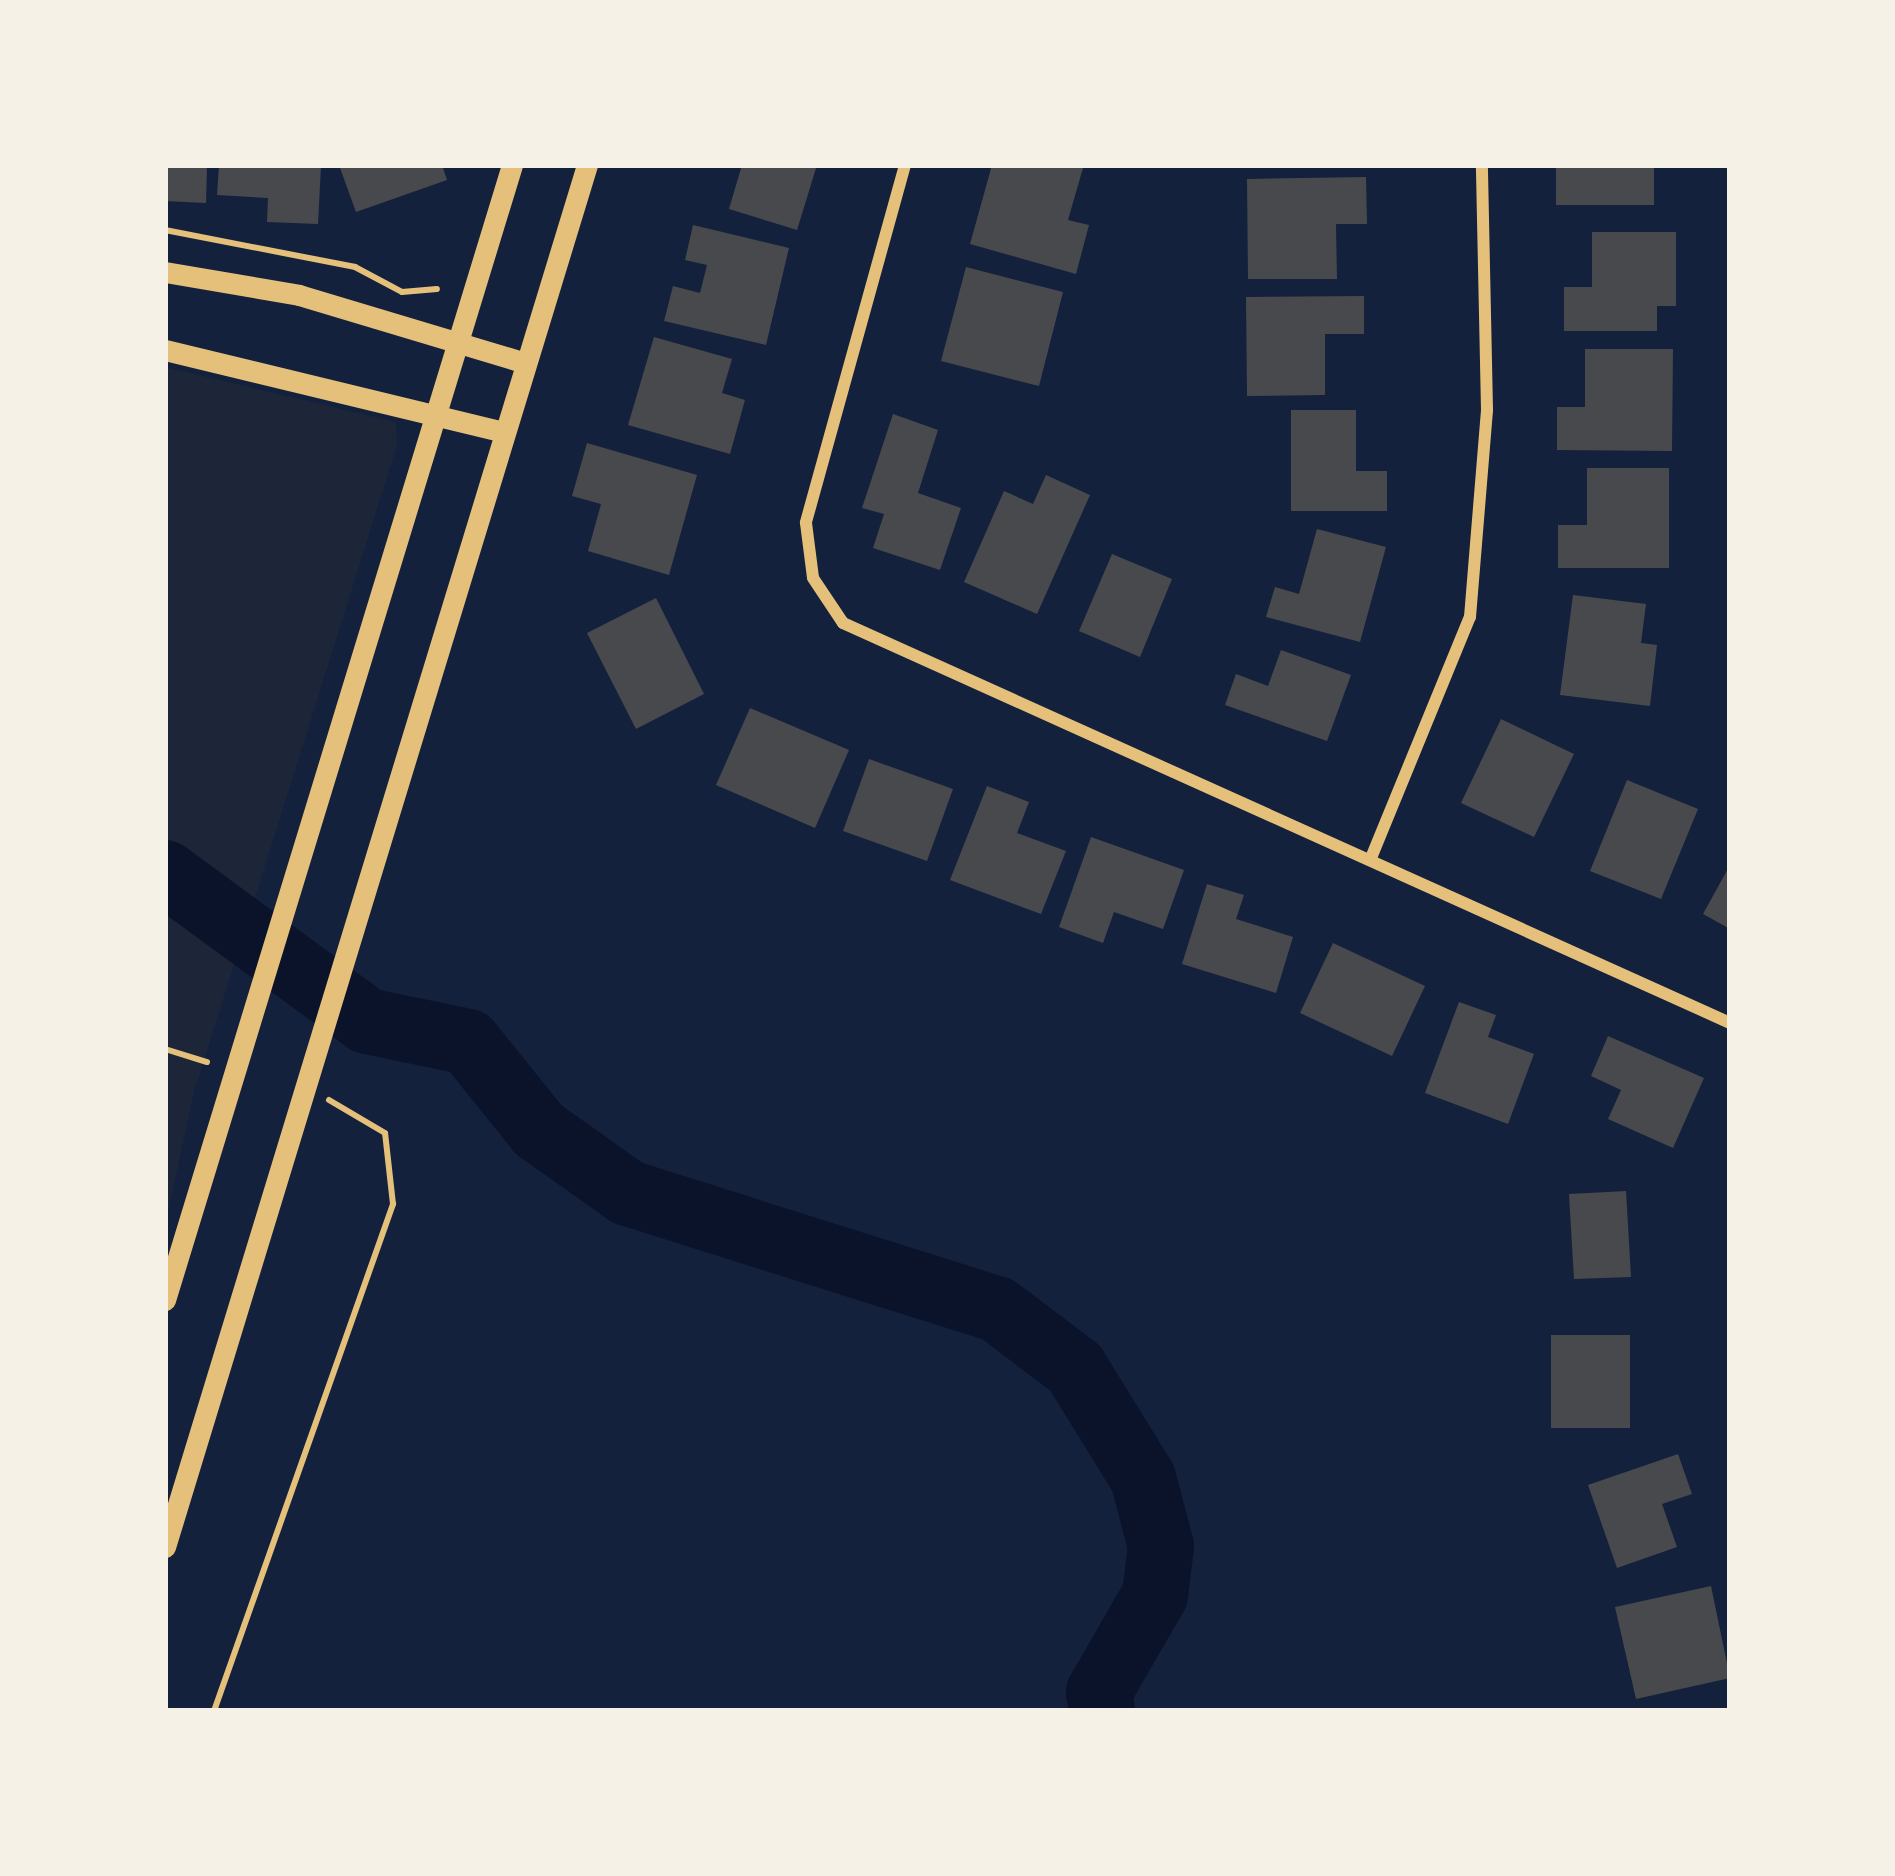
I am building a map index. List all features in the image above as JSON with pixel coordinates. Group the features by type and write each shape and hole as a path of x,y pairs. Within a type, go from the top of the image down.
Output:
{"main road":[{"path":"165,1300 512,165"},
{"path":"165,1547 501,431 587,165"},
{"path":"165,272 299,295 523,362"},
{"path":"165,350 439,411 501,431"}],"street":[{"path":"905,165 806,523 820,599 843,623 1730,1023"},
{"path":"1371,858 1470,617 1487,410 1482,165"}],"path":[{"path":"165,230 355,267 402,292 437,289"},
{"path":"165,1049 214,1064"},
{"path":"214,1711 393,1204 385,1133 318,1097"}],"shaded area":[{"path":"165,367 396,422 397,445 194,1092 165,1226"}],"building":[{"path":"165,165 207,165 206,203 165,201"},
{"path":"219,165 321,166 318,224 267,222 268,198 217,195"},
{"path":"339,165 442,165 447,180 356,212"},
{"path":"742,165 817,165 797,230 729,209"},
{"path":"992,165 1083,168 1068,220 1089,225 1076,274 970,244"},
{"path":"1556,165 1654,165 1654,205 1556,205"},
{"path":"1366,177 1367,224 1336,224 1337,279 1248,279 1247,179"},
{"path":"693,225 789,248 766,345 664,321 673,286 700,293 707,265 685,260"},
{"path":"1592,232 1676,232 1676,306 1657,306 1657,331 1564,331 1564,287 1592,287"},
{"path":"966,267 1063,292 1039,386 941,361"},
{"path":"1364,296 1364,334 1325,334 1325,395 1247,396 1246,297"},
{"path":"654,337 732,359 722,393 745,400 730,454 628,425"},
{"path":"1585,349 1673,349 1672,451 1557,450 1557,407 1585,407"},
{"path":"1291,410 1356,410 1356,471 1387,471 1387,511 1291,511"},
{"path":"893,414 938,430 918,493 961,508 940,570 873,548 884,514 862,508"},
{"path":"587,443 697,475 669,575 588,551 601,504 572,496"},
{"path":"1587,468 1669,468 1669,568 1558,568 1558,525 1587,525"},
{"path":"1046,475 1090,495 1037,614 964,582 1004,491 1033,504"},
{"path":"1317,529 1386,547 1360,642 1266,617 1275,587 1299,594"},
{"path":"1112,554 1172,579 1140,657 1079,631"},
{"path":"1573,595 1646,604 1641,643 1657,645 1650,706 1560,695"},
{"path":"656,598 704,694 636,729 587,633"},
{"path":"1281,650 1351,675 1327,741 1225,705 1236,674 1268,686"},
{"path":"750,708 849,750 815,828 716,785"},
{"path":"1501,719 1574,754 1534,837 1461,803"},
{"path":"869,759 953,789 927,861 843,831"},
{"path":"1627,780 1698,809 1661,899 1590,871"},
{"path":"987,786 1029,802 1017,833 1066,851 1041,914 950,880"},
{"path":"1091,837 1184,870 1163,929 1114,912 1103,943 1059,927"},
{"path":"1730,865 1730,929 1703,914"},
{"path":"1207,884 1244,895 1236,919 1293,937 1276,993 1182,964"},
{"path":"1333,943 1425,986 1392,1056 1300,1013"},
{"path":"1459,1002 1496,1015 1488,1037 1534,1054 1508,1124 1425,1093"},
{"path":"1608,1036 1704,1078 1673,1148 1608,1119 1621,1090 1591,1076"},
{"path":"1626,1191 1631,1277 1574,1279 1569,1194"},
{"path":"1551,1335 1630,1335 1630,1428 1551,1428"},
{"path":"1678,1454 1692,1494 1662,1504 1677,1547 1617,1568 1588,1485"},
{"path":"1711,1586 1730,1678 1636,1699 1615,1607"}],"waterway":[{"path":"165,873 367,1021 468,1042 539,1130 628,1193 997,1309 1075,1368 1143,1478 1161,1546 1155,1595 1099,1692 1102,1711"}]}
